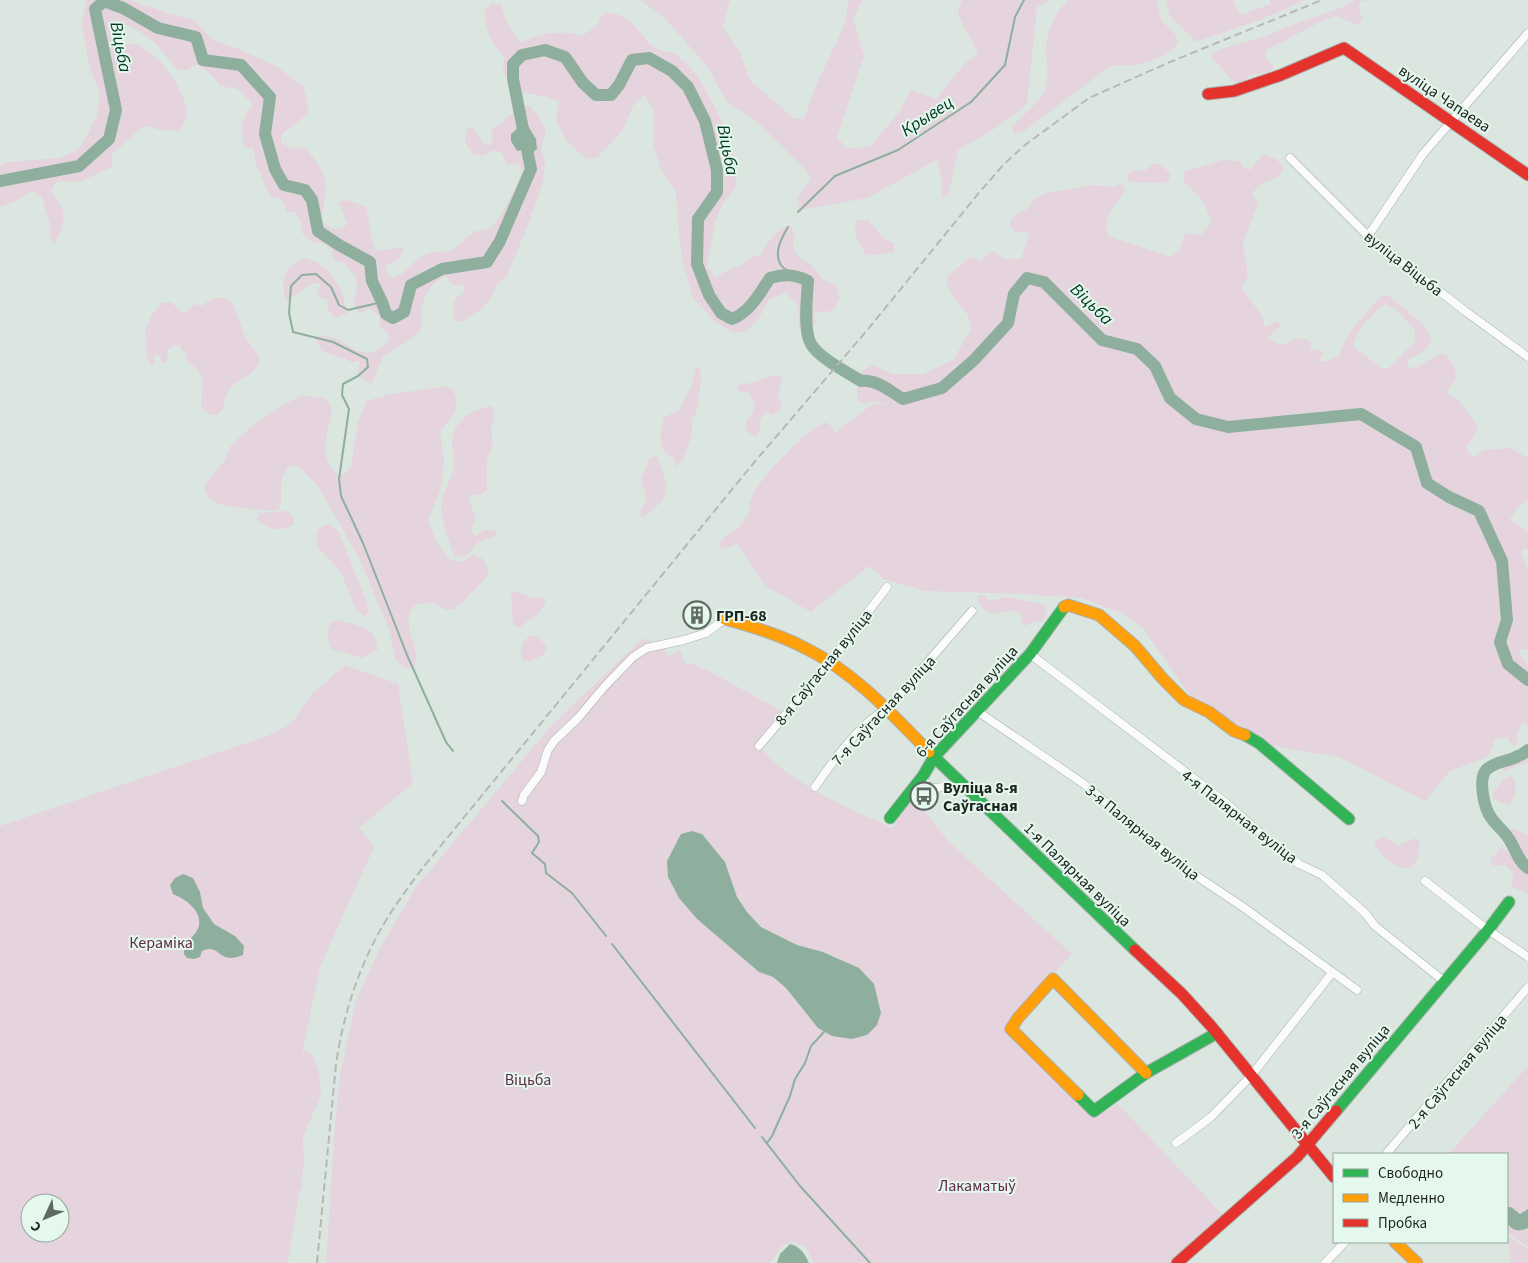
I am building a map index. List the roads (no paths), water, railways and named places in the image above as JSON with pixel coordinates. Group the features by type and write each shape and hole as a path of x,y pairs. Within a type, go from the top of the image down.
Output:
{"street":[{"path":"1368,236 1423,154 1450,120 1528,33"},
{"name":"вуліца Чапаева","path":"1208,94 1234,91 1281,75 1344,48 1528,175"},
{"name":"вуліца Віцьба","path":"1290,158 1368,236 1528,357"},
{"name":"8-я Саўгасная вуліца","path":"758,746 830,662 887,587"},
{"name":"6-я Саўгасная вуліца","path":"890,818 923,776 934,757 1030,654 1065,606 1074,606 1099,615 1135,646 1184,700 1209,712 1234,731 1244,734 1259,743 1349,819"},
{"name":"7-я Саўгасная вуліца","path":"815,787 838,755 877,714 887,709 972,611"},
{"name":"1-я Палярная вуліца","path":"522,801 524,795 541,772 548,750 554,740 578,718 633,657 647,648 706,633 725,619 779,636 830,662 887,709 962,786 1137,953 1166,978 1217,1033 1333,1176"},
{"name":"4-я Палярная вуліца","path":"1030,654 1225,802 1276,847 1299,864 1322,875 1365,913 1375,926 1445,982"},
{"name":"3-я Палярная вуліца","path":"977,711 1084,784 1183,868 1243,907 1357,990"},
{"path":"923,776 925,783 930,788 962,786"},
{"path":"1425,881 1488,930 1528,957"},
{"name":"3-я Саўгасная вуліца","path":"1177,1263 1298,1157 1488,930 1508,902"},
{"path":"1176,1143 1211,1117 1251,1076 1332,973"},
{"path":"1146,1073 1053,979 1011,1028 1094,1111 1146,1073 1217,1033"},
{"name":"2-я Саўгасная вуліца","path":"1387,1153 1528,987"},
{"path":"1325,1263 1344,1243"},
{"path":"1396,1243 1417,1263"}],"waterway":[{"name":"Крывец","path":"798,212 835,176 898,150 971,102 1005,65 1015,17 1024,0"},
{"name":"Віцьба","path":"0,181 79,166 109,139 116,110 95,9 104,1 123,8 158,28 196,37 203,60 241,65 270,97 265,134 275,169 284,185 305,190 312,200 318,231 370,262 372,281 386,314 393,318 404,312 411,285 442,269 487,262 500,241 531,169 513,79 513,64 522,55 545,50 565,57 583,83 596,95 611,95 619,85 632,60 649,58 672,71 688,87 705,121 717,170 717,192 698,219 697,264 709,295 721,313 732,319 744,312 754,302 770,278 789,275 808,281 807,331 811,344 815,349 841,369 861,381 878,384 903,399 942,388 974,360 1008,323 1014,294 1027,278 1044,282 1102,340 1137,349 1155,366 1170,398 1196,419 1228,427 1361,414 1416,447 1427,483 1449,497 1479,511 1502,561 1507,620 1500,642 1508,664 1528,680"},
{"name":"Крывец","path":"788,227 779,245 778,255 781,265 793,275"},
{"path":"382,302 348,310 339,305 331,287 316,274 302,275 291,286 289,313 293,332 333,342 367,359 368,367 358,376 343,384 342,395 349,409 339,479 341,496 363,543 407,655 446,742 453,751"},
{"name":"Віцьба","path":"1528,750 1514,758 1490,767 1486,770 1482,780 1484,802 1489,814 1507,836 1519,859 1528,868"},
{"path":"502,801 538,836 539,842 532,853 545,864 546,873 572,893 606,936"},
{"path":"612,944 755,1128"},
{"path":"767,1143 772,1136 790,1096 795,1079 805,1063 811,1046 824,1032"},
{"path":"762,1137 800,1186 870,1263"}],"railway":[{"path":"317,1263 336,1064 351,997 378,934 427,862 752,465 869,328 1004,164 1025,145 1089,98 1170,62 1322,0"}],"place":[{"name":"ГРП-68","path":"697,615"},
{"name":"Вуліца 8-я Саўгасная","path":"924,796"}],"park label":[{"name":"Кераміка","path":"161,942"},
{"name":"Лакаматыў","path":"977,1185"}]}
